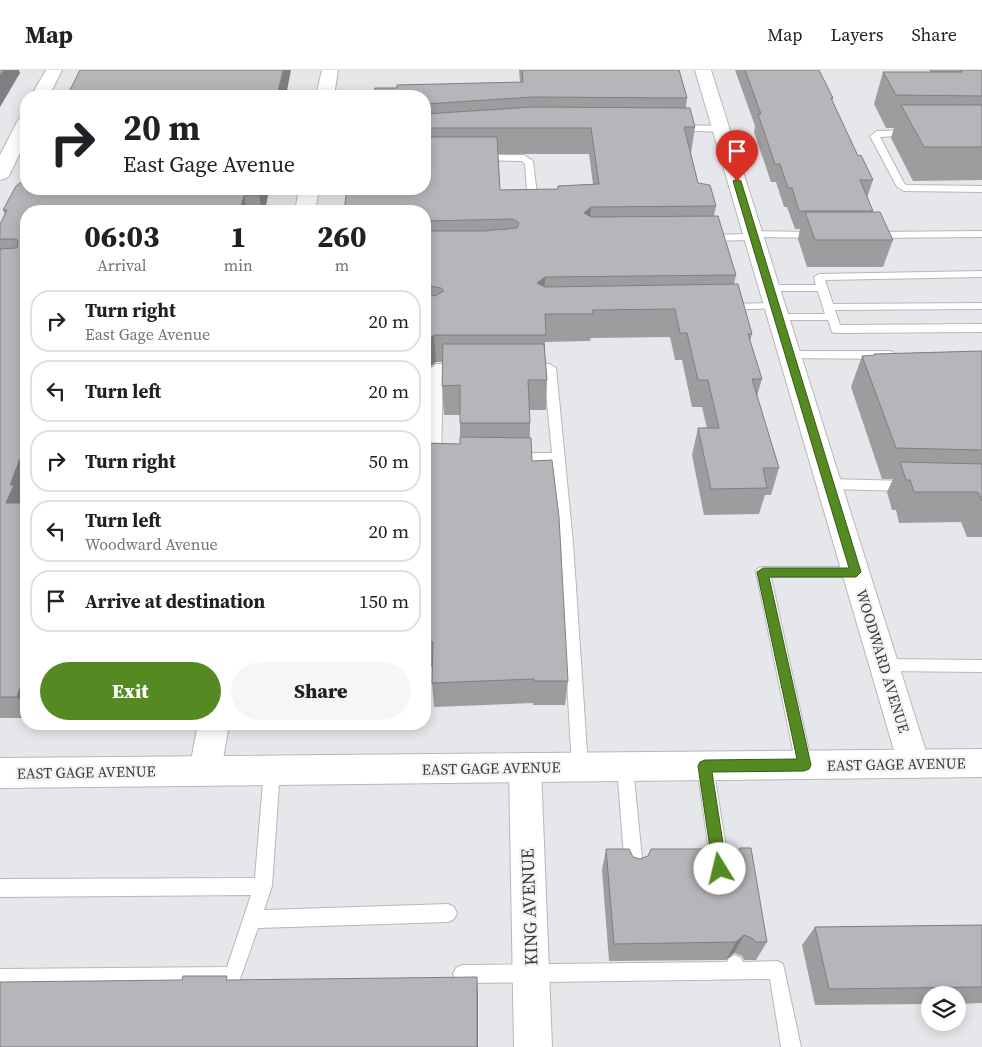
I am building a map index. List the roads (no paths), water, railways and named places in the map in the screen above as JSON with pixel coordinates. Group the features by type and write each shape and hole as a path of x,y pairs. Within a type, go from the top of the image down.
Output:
{"street":[{"path":"43,90 54,70"},
{"path":"326,90 330,70"},
{"name":"WOODWARD AVENUE","path":"703,70 914,764"},
{"path":"0,136 20,130"},
{"path":"0,174 20,133"},
{"path":"205,771 212,730"},
{"name":"EAST GAGE AVENUE","path":"0,773 982,763"},
{"name":"KING AVENUE","path":"526,768 533,1047"}],"lane":[{"path":"671,128 720,129"},
{"path":"923,133 884,133 875,136 900,185 911,189 982,189"},
{"path":"474,158 524,158 530,163 533,203"},
{"path":"857,235 982,234"},
{"path":"696,238 828,235"},
{"path":"982,274 819,277 836,329 982,328"},
{"path":"774,304 822,288"},
{"path":"712,307 774,304 831,312 982,306"},
{"path":"789,355 905,355"},
{"path":"454,459 435,459 437,368 474,368"},
{"path":"512,368 550,368 566,543 580,767"},
{"path":"501,459 557,458"},
{"path":"829,484 915,486"},
{"path":"804,765 763,572 856,572"},
{"path":"884,665 982,666"},
{"path":"705,766 720,869"},
{"path":"626,767 634,869"},
{"path":"0,978 233,976 263,886 272,770"},
{"path":"0,888 263,886"},
{"path":"251,919 448,913"},
{"path":"462,974 642,968 735,967 777,970 790,1047"}]}
